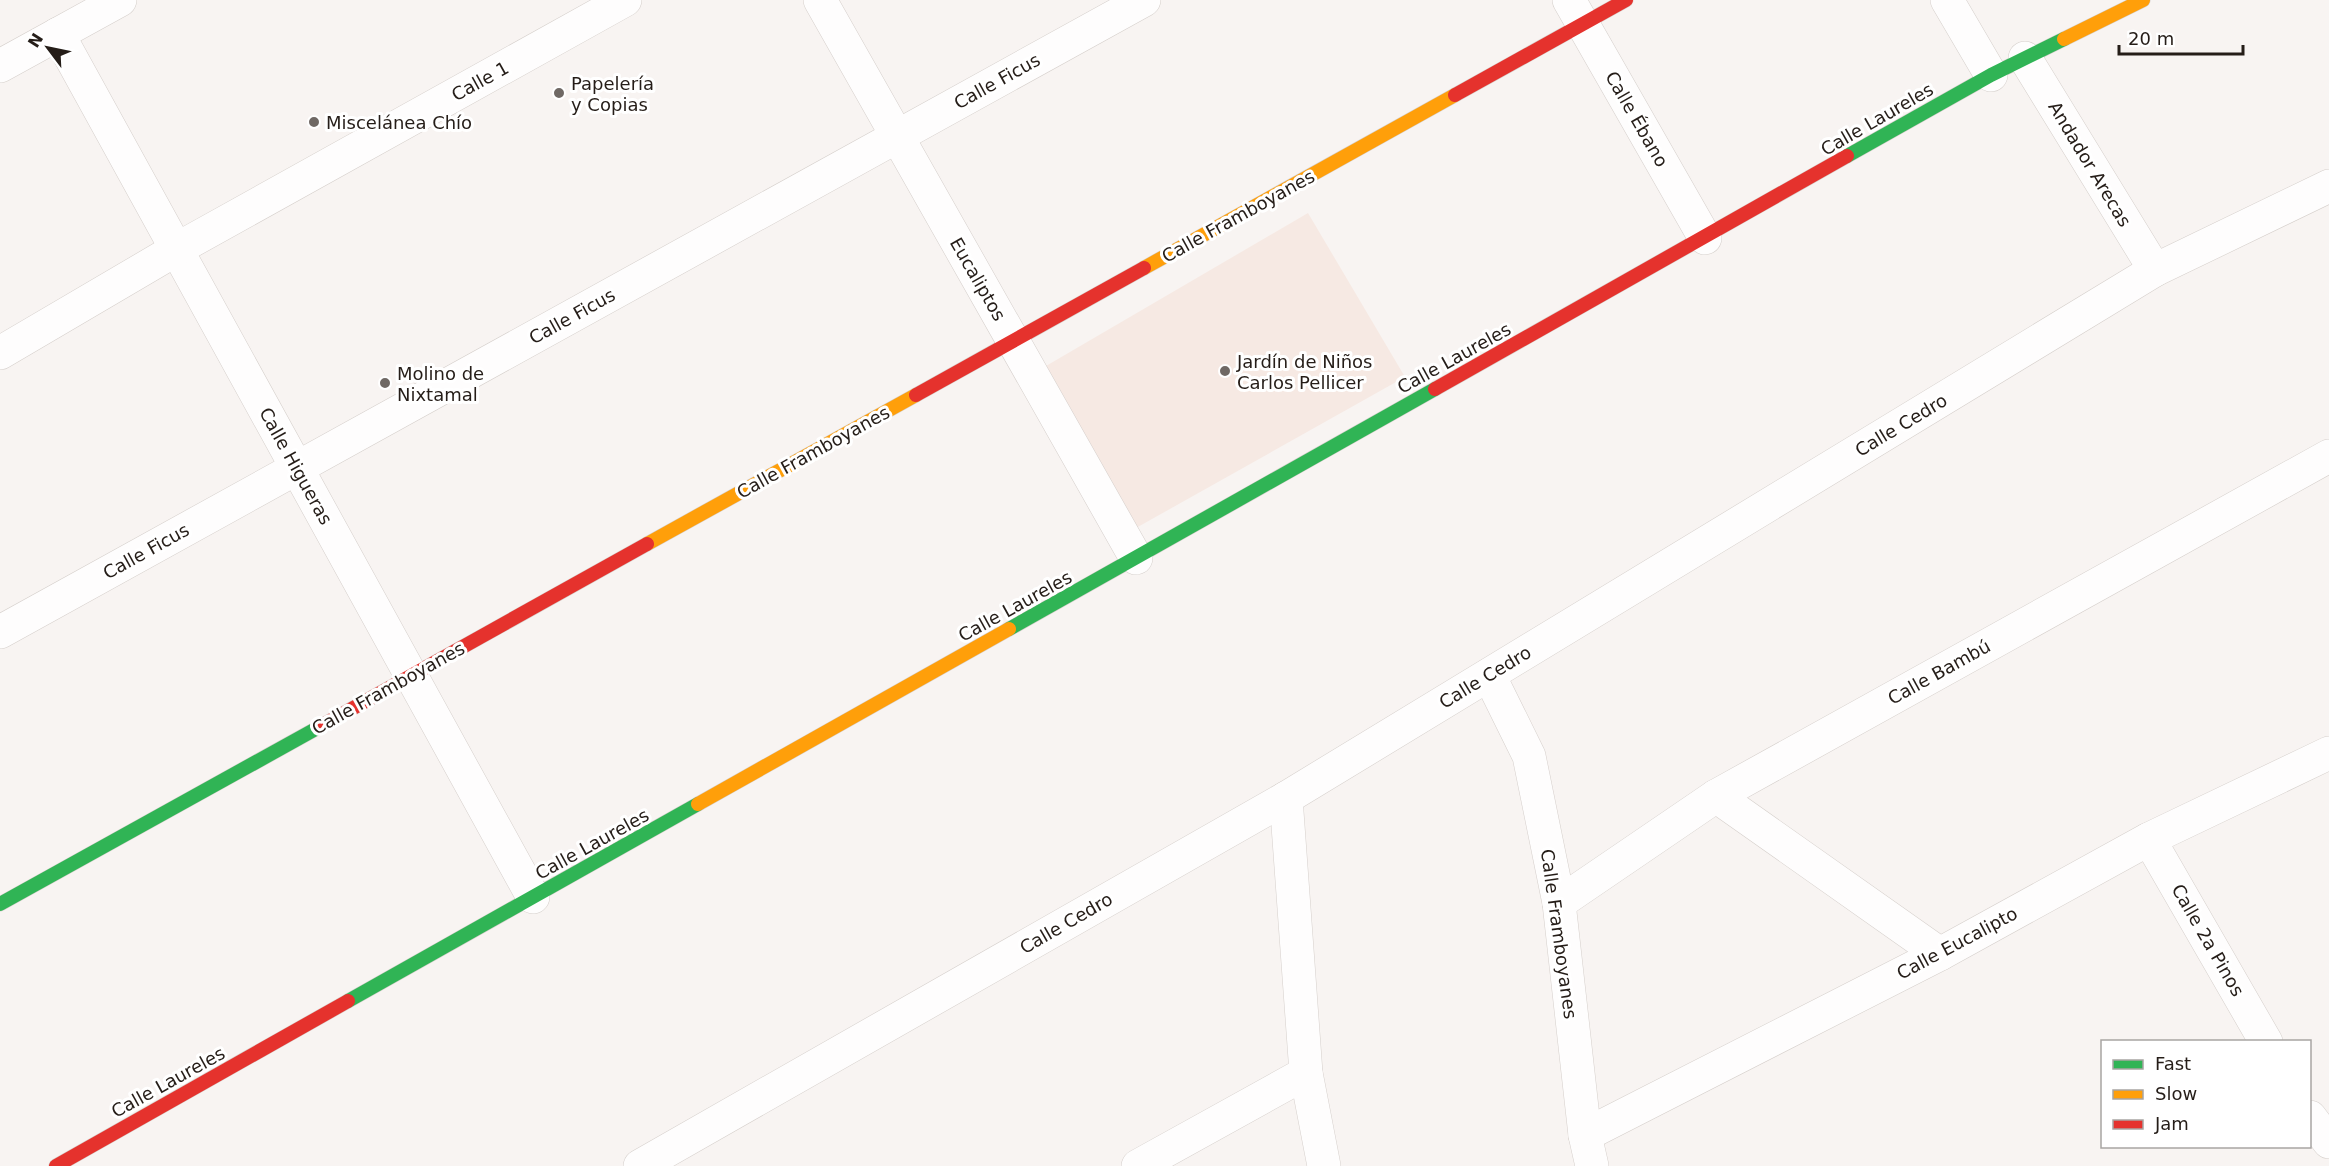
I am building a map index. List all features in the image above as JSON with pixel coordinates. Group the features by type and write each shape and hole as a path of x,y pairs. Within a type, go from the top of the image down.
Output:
{"street":[{"path":"0,66 120,0"},
{"name":"Calle 1","path":"0,353 177,249 625,0"},
{"name":"Eucaliptos","path":"820,0 1136,558"},
{"name":"Calle Ficus","path":"0,632 1144,0"},
{"name":"Calle Framboyanes","path":"0,904 1013,341 1576,12 1626,0"},
{"path":"1947,0 1991,75"},
{"name":"Calle Laureles","path":"56,1166 1991,75 2143,0"},
{"name":"Calle Ébano","path":"1576,12 1705,238"},
{"name":"Calle Higueras","path":"58,34 533,897"},
{"name":"Andador Arecas","path":"2025,58 2155,270"},
{"name":"Calle Cedro","path":"640,1166 1286,798 2155,270 2329,186"},
{"name":"Calle Bambú","path":"1559,903 1716,795 2329,456"},
{"name":"Calle Framboyanes","path":"1489,675 1528,756 1559,903 1585,1135 1592,1166"},
{"name":"Calle Eucalipto","path":"1585,1135 1940,954 2149,839 2329,753"},
{"path":"1716,795 1940,954"},
{"path":"1286,798 1306,1073 1324,1166"},
{"name":"Calle 2a Pinos","path":"2149,839 2265,1040"},
{"path":"1138,1166 1306,1073"},
{"path":"2311,1118 2329,1142"}],"shaded area":[{"name":"Jardín de Niños Carlos Pellicer","path":"1308,213 1405,377 1136,528 1046,366"}],"traffic: fast":[{"path":"1847,156 1991,75 2064,39"},
{"path":"1009,629 1435,389"},
{"path":"0,904 321,726"},
{"path":"348,1001 698,804"}],"traffic: slow":[{"path":"2064,39 2143,0"},
{"path":"1144,268 1455,95"},
{"path":"647,544 916,395"},
{"path":"698,804 1009,629"}],"traffic: jam":[{"path":"1455,95 1626,0"},
{"path":"1435,389 1847,156"},
{"path":"916,395 1144,268"},
{"path":"321,726 647,544"},
{"path":"56,1166 348,1001"}],"place":[{"name":"Papelería y Copias","path":"559,93"},
{"name":"Miscelánea Chío","path":"314,122"},
{"name":"Jardín de Niños Carlos Pellicer","path":"1225,371"},
{"name":"Molino de Nixtamal","path":"385,383"}]}
